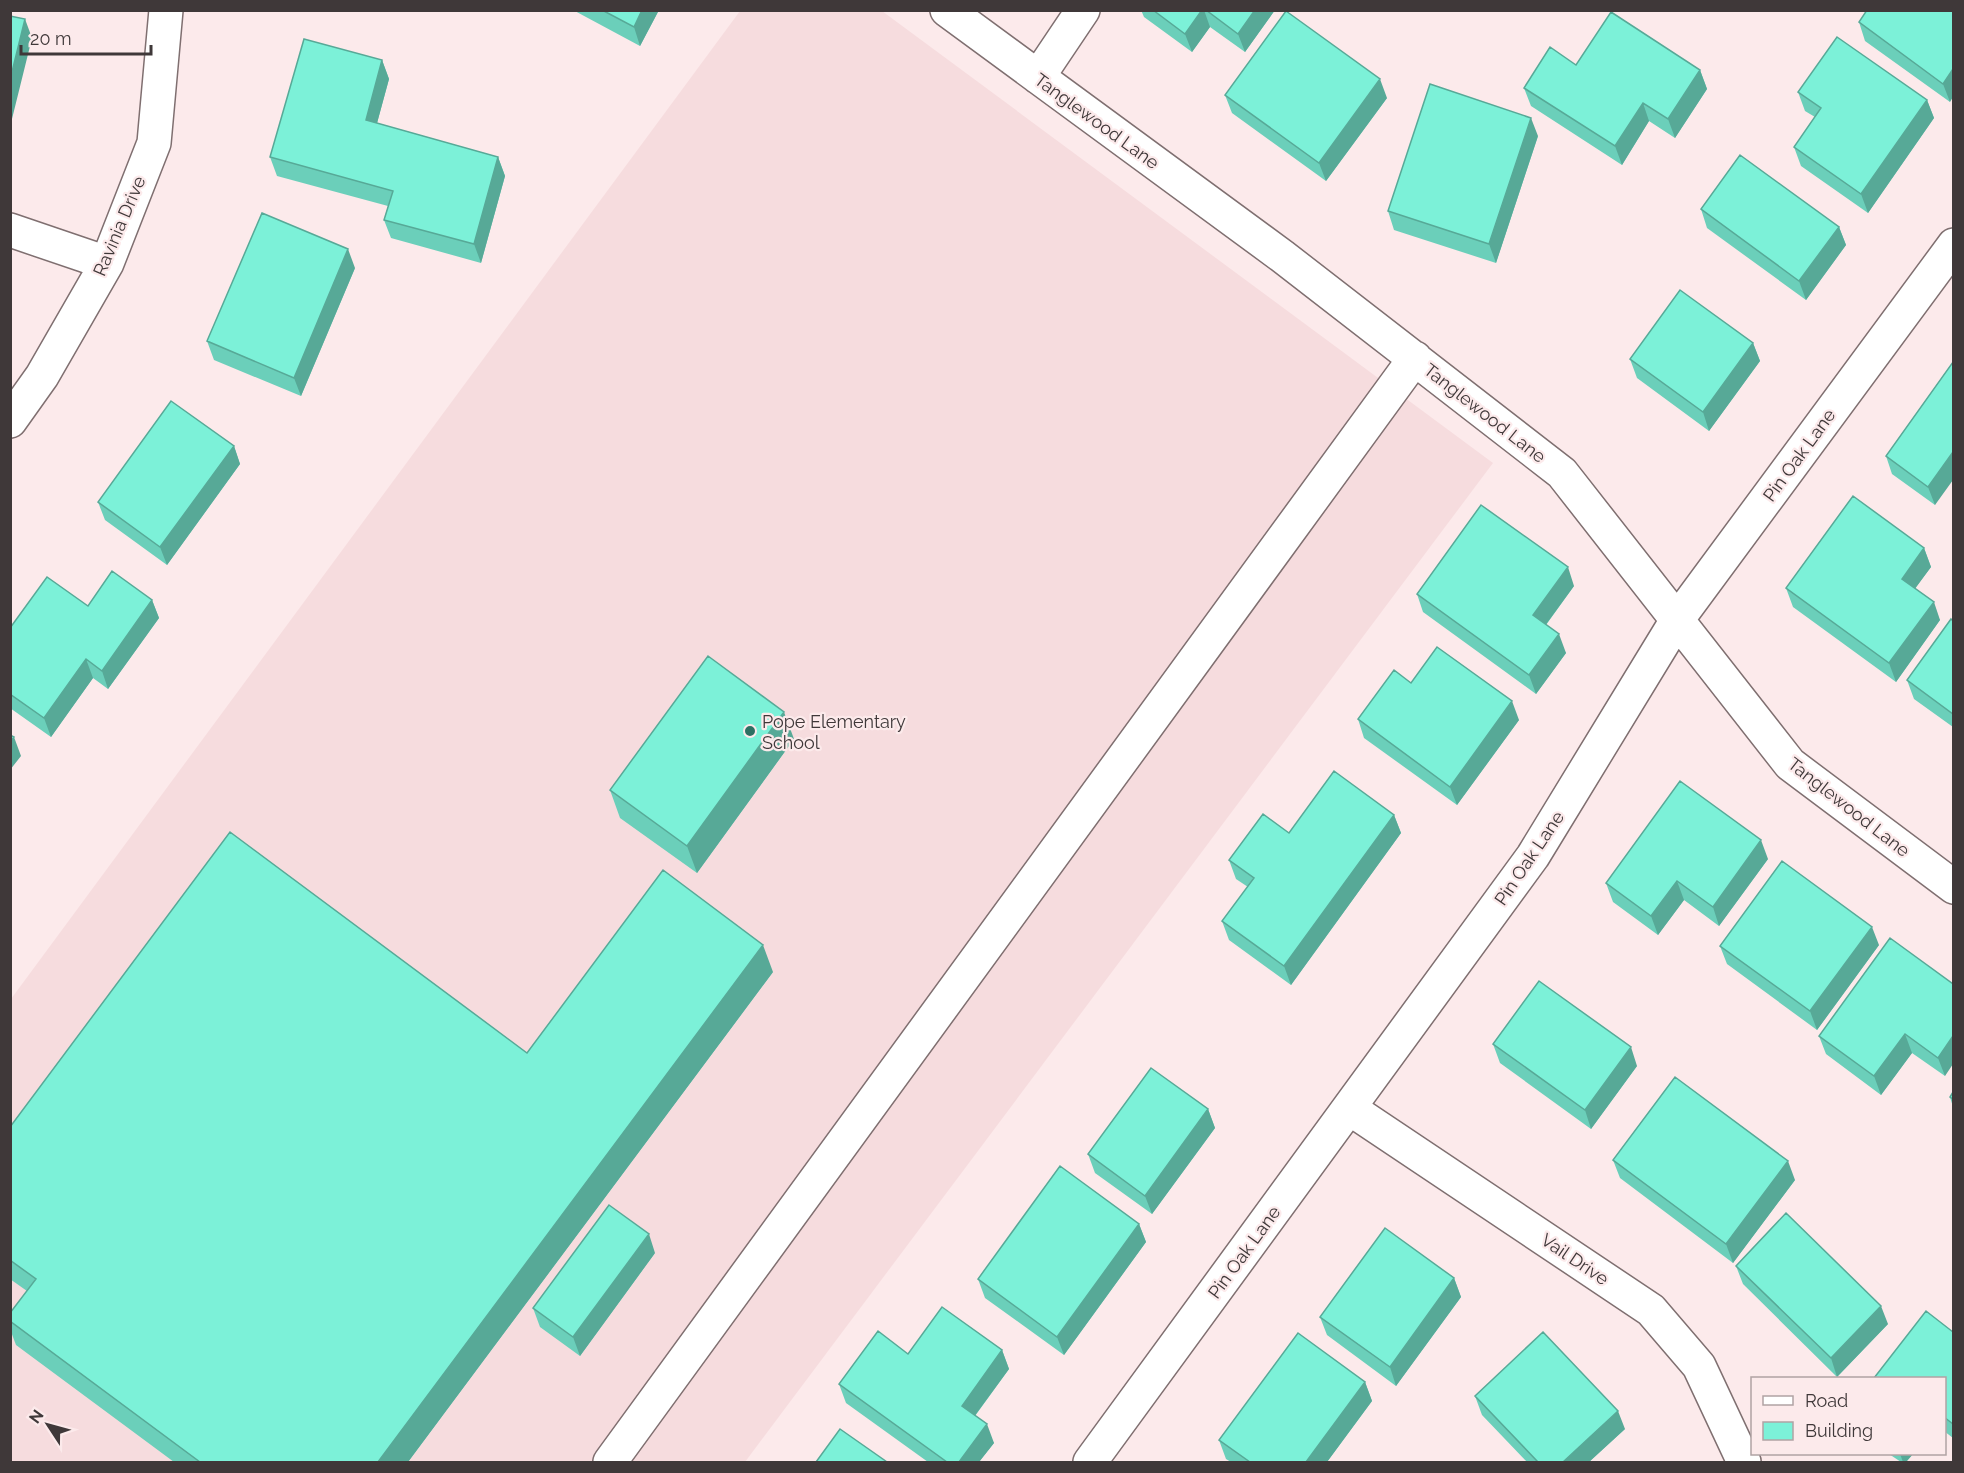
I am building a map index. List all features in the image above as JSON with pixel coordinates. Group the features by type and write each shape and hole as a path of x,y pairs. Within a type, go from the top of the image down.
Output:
{"street":[{"name":"Ravinia Drive","path":"10,420 42,376 107,263 154,143 166,10"},
{"name":"Tanglewood Lane","path":"947,10 1282,256 1562,473 1790,764 1953,887"},
{"path":"1038,77 1083,10"},
{"path":"10,230 107,263"},
{"name":"Pin Oak Lane","path":"1090,1462 1533,856 1677,620 1953,245"},
{"path":"610,1462 1414,358"},
{"name":"Vail Drive","path":"1349,1108 1651,1310 1699,1366 1744,1462"}],"shaded area":[{"name":"Pope Elementary School","path":"740,11 882,11 1493,463 745,1462 11,1462 11,999"}],"building":[{"path":"602,10 642,10 634,27"},
{"path":"1153,10 1202,10 1185,34"},
{"path":"1206,10 1255,10 1238,34"},
{"path":"1867,10 1953,10 1953,69 1943,84 1859,22"},
{"path":"1286,11 1380,79 1319,163 1225,95"},
{"path":"1611,12 1700,70 1668,119 1643,103 1615,146 1524,88 1550,47 1576,65"},
{"path":"10,16 25,19 10,80"},
{"path":"1837,37 1927,100 1861,194 1794,147 1821,108 1798,92"},
{"path":"304,39 382,60 366,120 498,157 474,244 384,220 393,191 270,157"},
{"path":"1430,84 1531,118 1489,244 1388,211"},
{"path":"1740,155 1839,227 1799,281 1701,209"},
{"path":"262,213 348,249 294,378 207,341"},
{"path":"1680,290 1753,343 1703,412 1630,359"},
{"path":"1953,362 1953,452 1928,487 1886,456"},
{"path":"171,401 234,446 160,547 98,502"},
{"path":"1853,496 1924,548 1902,579 1934,602 1889,663 1786,588"},
{"path":"1481,505 1568,567 1533,615 1559,634 1529,675 1417,594"},
{"path":"112,571 152,600 102,671 86,659 44,718 10,694 10,628 47,577 88,606"},
{"path":"1951,619 1953,621 1953,714 1907,680"},
{"path":"1437,647 1512,701 1450,787 1358,719 1394,670 1411,683"},
{"path":"708,656 784,712 687,846 610,790"},
{"path":"1334,771 1394,815 1284,966 1222,921 1254,878 1229,860 1263,814 1289,833"},
{"path":"1680,781 1761,840 1713,907 1677,881 1651,916 1606,883"},
{"path":"230,832 527,1053 663,870 763,945 378,1462 200,1462 10,1321 10,1313 36,1279 10,1260 10,1127"},
{"path":"1782,861 1872,927 1810,1011 1720,946"},
{"path":"1890,938 1953,984 1953,1036 1938,1058 1905,1034 1874,1076 1819,1036"},
{"path":"1539,981 1631,1047 1585,1110 1493,1044"},
{"path":"1151,1068 1208,1109 1145,1196 1088,1154"},
{"path":"1675,1077 1788,1161 1726,1244 1613,1160"},
{"path":"1060,1166 1139,1224 1057,1337 978,1279"},
{"path":"609,1205 649,1234 573,1337 533,1308"},
{"path":"1786,1213 1881,1306 1831,1358 1736,1266"},
{"path":"1385,1228 1454,1278 1390,1367 1320,1317"},
{"path":"942,1307 1002,1350 962,1406 987,1424 959,1462 947,1462 839,1384 878,1331 908,1354"},
{"path":"1926,1311 1953,1332 1953,1424 1946,1419 1946,1377 1875,1377"},
{"path":"1543,1332 1618,1411 1563,1462 1538,1462 1475,1396"},
{"path":"1298,1333 1365,1382 1306,1462 1250,1462 1219,1440"},
{"path":"840,1429 887,1462 816,1462"}],"place":[{"name":"Pope Elementary School","path":"750,731"}]}
